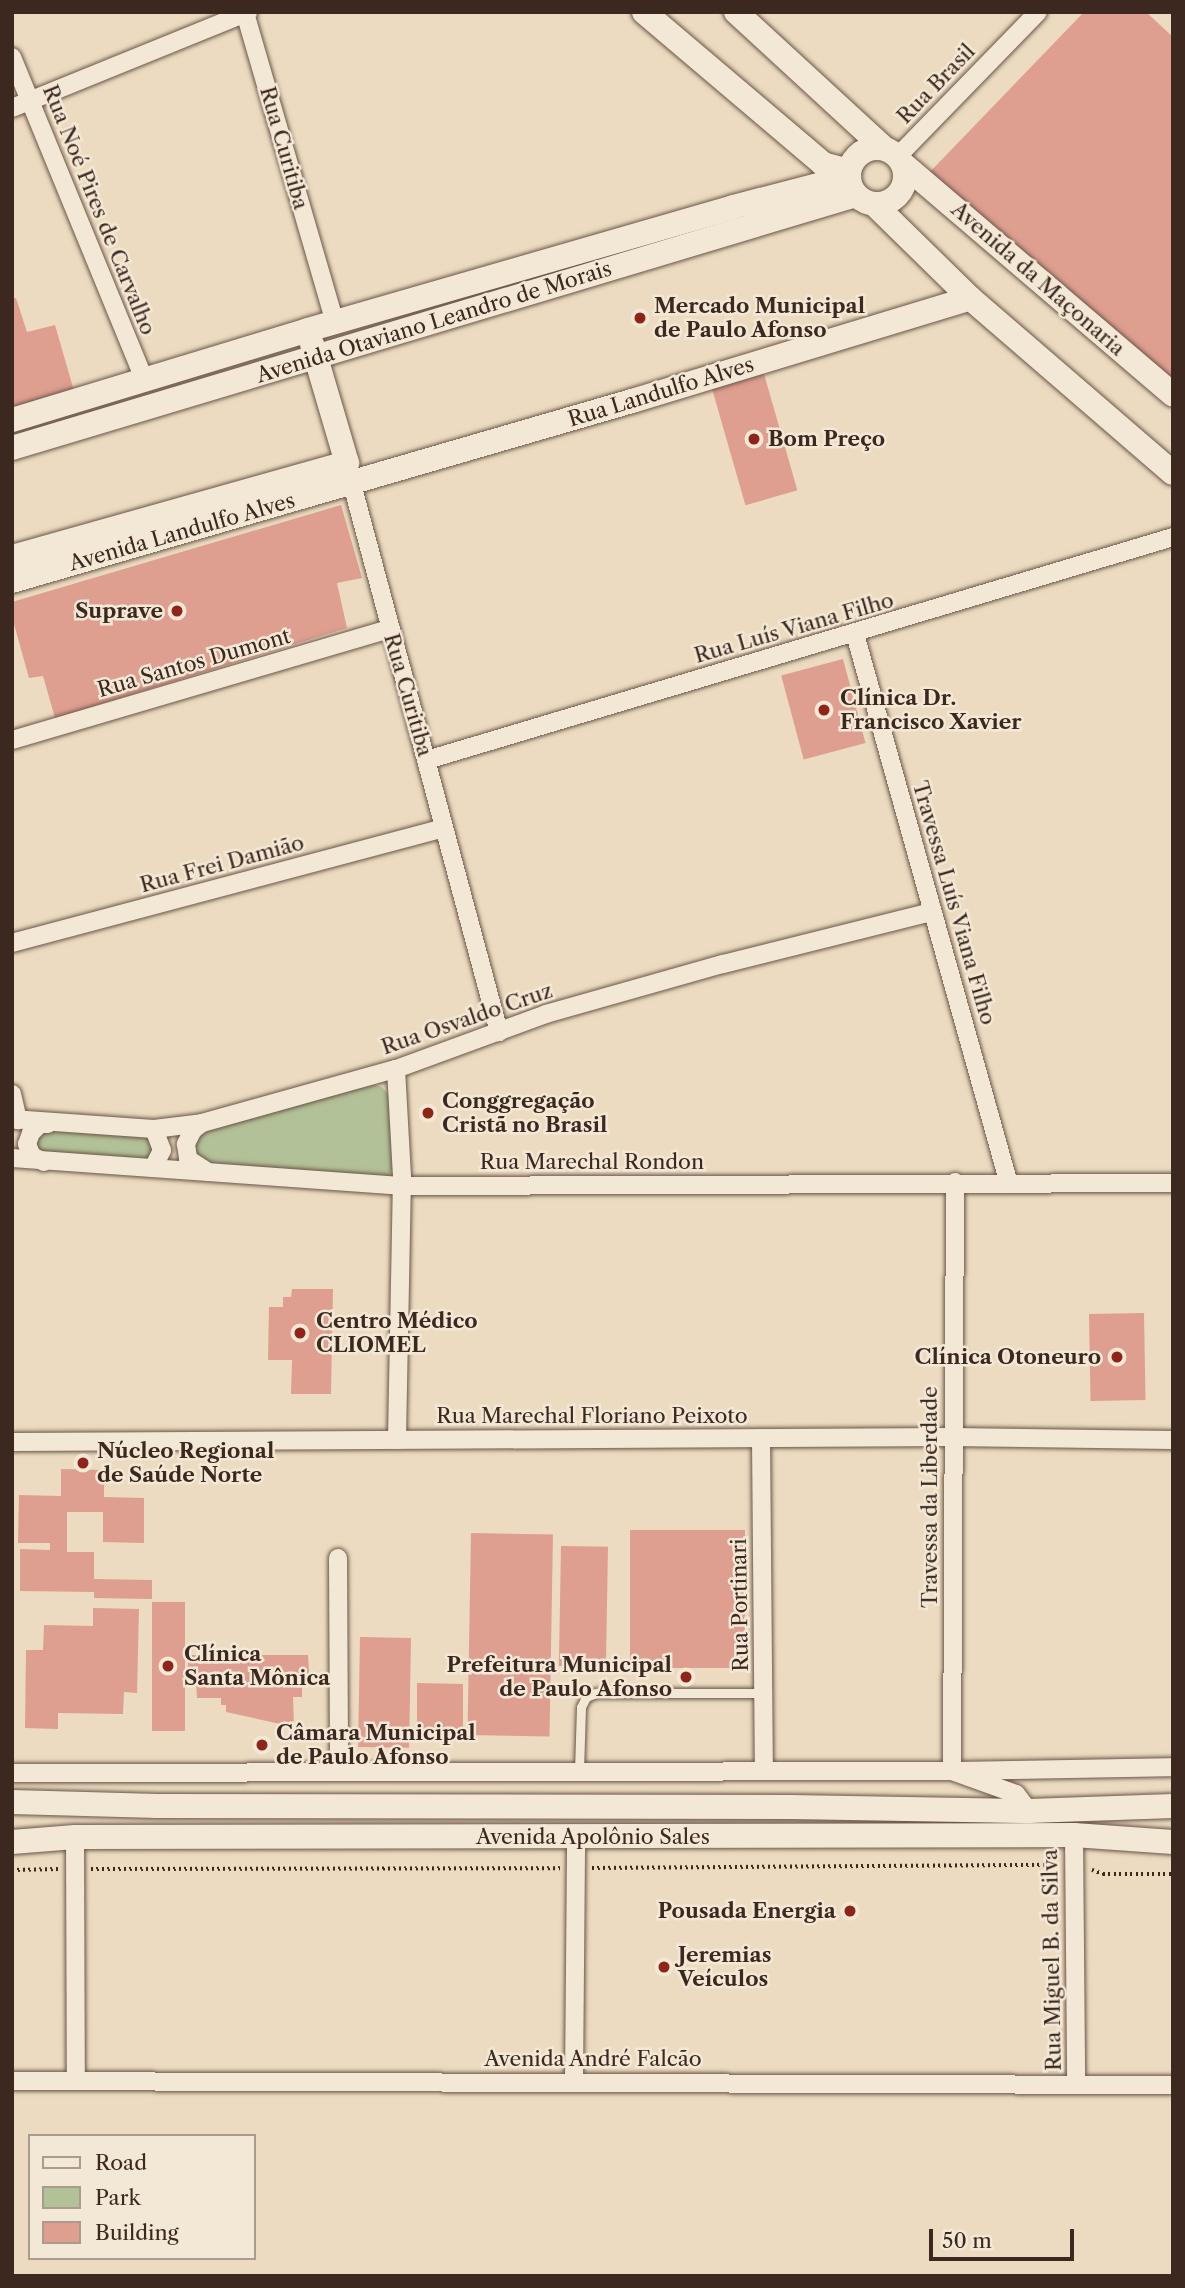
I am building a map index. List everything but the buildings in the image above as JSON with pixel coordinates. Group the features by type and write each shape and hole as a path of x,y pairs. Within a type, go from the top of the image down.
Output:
{"street":[{"path":"643,12 823,164 857,187 884,203 900,192 905,174 895,156 866,150 858,155 857,187 970,298 1173,472"},
{"name":"Avenida da Maçonaria","path":"736,12 895,156 1173,395"},
{"name":"Rua Brasil","path":"895,156 1038,12"},
{"path":"12,108 246,13"},
{"name":"Rua Curitiba","path":"246,13 335,323"},
{"name":"Rua Noé Pires de Carvalho","path":"12,57 145,380"},
{"name":"Avenida Otaviano Leandro de Morais","path":"12,420 558,258 857,187"},
{"name":"Avenida Otaviano Leandro de Morais","path":"12,449 564,283 857,187"},
{"path":"558,258 564,283"},
{"name":"Rua Landulfo Alves","path":"349,472 632,401 970,298"},
{"name":"Rua Curitiba","path":"308,330 349,472 499,1032"},
{"name":"Avenida Landulfo Alves","path":"12,557 349,472"},
{"name":"Avenida Landulfo Alves","path":"12,582 349,472"},
{"name":"Rua Luís Viana Filho","path":"427,760 1173,537"},
{"name":"Rua Santos Dumont","path":"12,740 389,629"},
{"name":"Travessa Luís Viana Filho","path":"855,634 1009,1184"},
{"name":"Rua Frei Damião","path":"12,943 444,828"},
{"name":"Rua Osvaldo Cruz","path":"15,1119 48,1124 154,1129 202,1123 397,1069 546,1014 723,964 932,912"},
{"path":"397,1069 401,1186 397,1440"},
{"path":"12,1094 15,1119"},
{"path":"202,1123 193,1130 186,1144 188,1159 209,1172"},
{"path":"44,1162 32,1156 27,1144 31,1133 40,1124 48,1124"},
{"path":"153,1168 162,1150 154,1129"},
{"name":"Rua Marechal Rondon","path":"12,1158 401,1186 1173,1183"},
{"name":"Travessa da Liberdade","path":"952,1771 955,1182"},
{"name":"Rua Marechal Floriano Peixoto","path":"12,1442 952,1437 1173,1440"},
{"name":"Rua Portinari","path":"761,1438 764,1770"},
{"path":"338,1558 339,1771"},
{"path":"12,1773 952,1771 1173,1767"},
{"path":"952,1771 1016,1794 1029,1811"},
{"name":"Avenida Apolônio Sales","path":"12,1802 158,1807 792,1807 1029,1811 1173,1806"},
{"name":"Avenida Apolônio Sales","path":"12,1842 75,1837 1074,1835 1173,1842"},
{"name":"Rua Miguel B. da Silva","path":"1074,1835 1076,2085"},
{"path":"75,1837 76,2081"},
{"path":"574,2081 576,1838"},
{"name":"Avenida André Falcão","path":"12,2081 1173,2085"}],"lane":[{"path":"579,1771 581,1707 586,1697 596,1693 764,1693"}],"green space":[{"path":"374,1085 382,1087 390,1097 392,1169 388,1179 377,1181 207,1162 199,1157 194,1146 201,1128"},
{"path":"37,1129 140,1131 155,1140 150,1161 38,1152 34,1143"}],"place":[{"name":"Mercado Municipal de Paulo Afonso","path":"640,318"},
{"name":"Bom Preço","path":"754,439"},
{"name":"Suprave","path":"177,611"},
{"name":"Clínica Dr. Francisco Xavier","path":"824,710"},
{"name":"Conggregação Cristã no Brasil","path":"428,1113"},
{"name":"Centro Médico CLIOMEL","path":"300,1333"},
{"name":"Clínica Otoneuro","path":"1117,1357"},
{"name":"Núcleo Regional de Saúde Norte","path":"83,1463"},
{"name":"Clínica Santa Mônica","path":"168,1666"},
{"name":"Prefeitura Municipal de Paulo Afonso","path":"686,1677"},
{"name":"Câmara Municipal de Paulo Afonso","path":"262,1745"},
{"name":"Pousada Energia","path":"850,1911"},
{"name":"Jeremias Veículos","path":"664,1967"}]}
